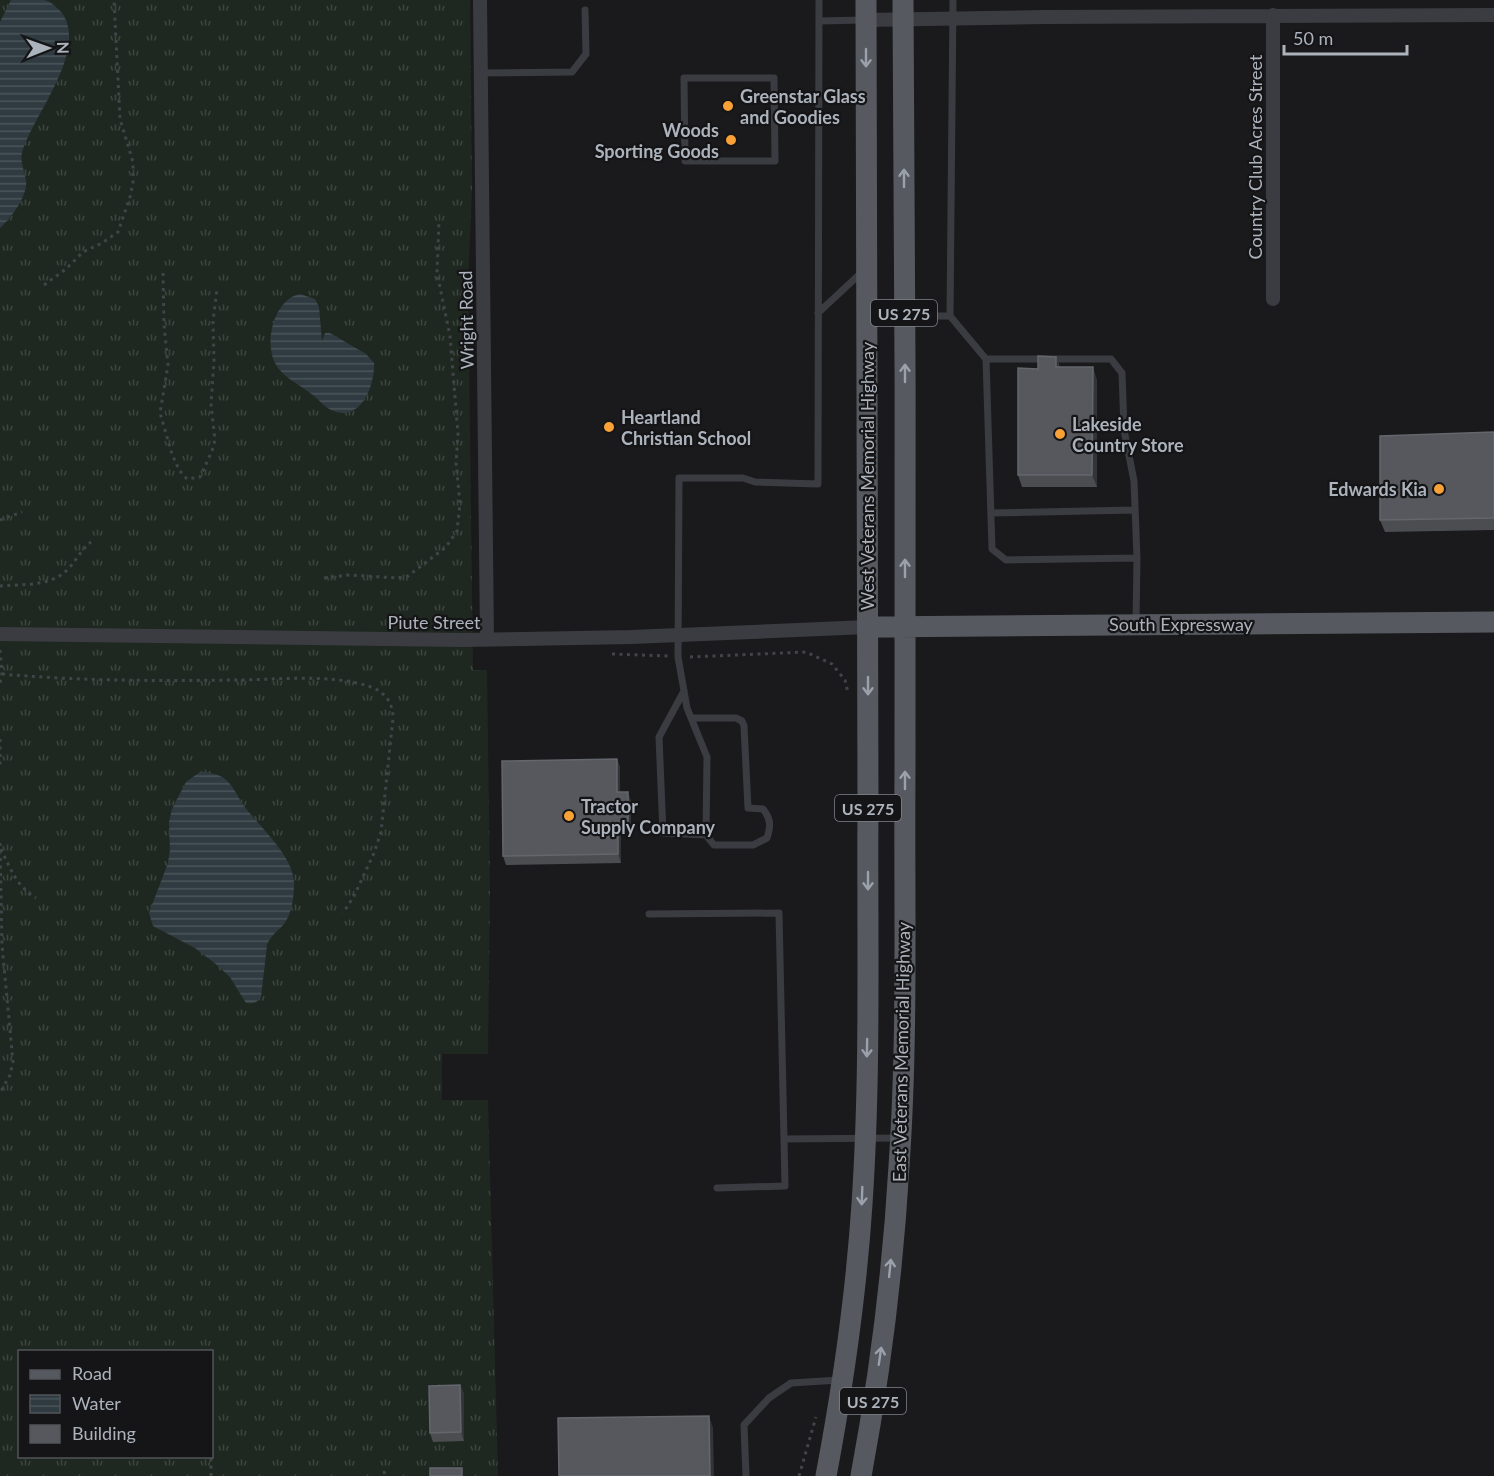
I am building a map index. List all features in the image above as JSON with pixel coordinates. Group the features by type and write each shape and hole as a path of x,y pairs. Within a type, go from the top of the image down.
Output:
{"main road":[{"name":"West Veterans Memorial Highway","path":"866,10 868,627"},
{"name":"West Veterans Memorial Highway","path":"903,10 905,627"},
{"name":"South Expressway","path":"868,627 1494,622"},
{"name":"East Veterans Memorial Highway","path":"826,1476 853,1299 862,1204 867,1039 868,627"},
{"name":"East Veterans Memorial Highway","path":"861,1476 884,1326 893,1244 900,1138 903,1058 905,627"}],"street":[{"name":"Wright Road","path":"480,0 487,640"},
{"path":"866,10 903,10 953,18 1494,15"},
{"name":"Country Club Acres Street","path":"1273,15 1273,299"},
{"name":"Piute Street","path":"0,634 487,640 868,627"}],"lane":[{"path":"691,718 736,718 742,722 748,808 763,809 770,817 767,838 753,845 714,845 706,834 707,757 691,718 678,657 679,478 743,478 755,482 818,484 819,0"},
{"path":"953,0 950,316 986,359 992,549 1006,560 1137,558"},
{"path":"481,73 572,72 586,54 585,10"},
{"path":"820,21 866,10"},
{"path":"684,78 774,78 775,120 774,161 685,161 684,78"},
{"path":"775,120 819,120"},
{"path":"818,313 866,268"},
{"path":"904,316 950,316"},
{"path":"986,359 1111,359 1122,372 1124,430 1134,481 1137,558 1136,625"},
{"path":"991,513 1135,510"},
{"path":"684,690 658,737 663,833 706,834"},
{"path":"649,914 779,913 785,1186 717,1188"},
{"path":"784,1139 900,1138"},
{"path":"746,1476 744,1425 769,1398 792,1383 842,1380"}],"path":[{"path":"44,285 61,273 83,252 118,232 130,197 133,162 120,119 114,0"},
{"path":"324,578 408,576 446,547 457,531 460,503 456,463 458,434 450,336 437,273 439,220"},
{"path":"163,273 164,325 168,365 160,413 172,454 179,470 187,479 200,477 215,440 211,404 214,361 213,321 217,289"},
{"path":"0,520 22,512"},
{"path":"0,586 34,584 55,579 71,566 78,554 91,542"},
{"path":"0,650 2,674 0,683"},
{"path":"2,674 175,681 317,680 360,684 382,693 393,709 393,718 381,832 358,888 342,913"},
{"path":"0,739 0,766"},
{"path":"0,843 0,902 13,1062 10,1075 0,1094"},
{"path":"1,848 18,881 28,894 36,898"},
{"path":"210,1476 211,1458"},
{"path":"384,1471 385,1476"}],"green space":[{"path":"0,0 470,0 472,189 468,282 473,670 487,670 490,888 488,1054 442,1054 442,1100 488,1100 498,1476 0,1476"}],"water":[{"path":"11,0 44,0 54,5 62,13 68,28 69,45 57,81 23,149 22,161 26,186 22,200 0,228 0,22"},
{"path":"300,294 315,299 319,307 322,341 325,333 330,333 366,354 374,363 372,382 368,392 358,407 350,412 341,413 331,410 286,376 275,363 271,344 274,322 284,304"},
{"path":"200,772 217,775 229,783 244,806 275,843 293,873 294,888 291,910 287,920 268,942 261,997 253,1003 246,1003 230,977 195,948 153,926 149,913 168,863 169,822 172,809 186,782"}],"building":[{"name":"Lakeside Country Store","path":"1038,356 1056,357 1056,367 1093,367 1092,475 1018,475 1018,368 1038,369"},
{"name":"Edwards Kia","path":"1494,432 1494,518 1380,520 1380,436"},
{"name":"Tractor Supply Company","path":"617,759 617,792 628,792 628,822 618,822 618,854 503,856 502,761"},
{"path":"460,1385 461,1432 430,1433 429,1386"},
{"path":"709,1416 710,1476 559,1476 558,1418"},
{"path":"430,1468 462,1468 462,1476 430,1476"}],"place":[{"name":"Greenstar Glass and Goodies","path":"728,106"},
{"name":"Woods Sporting Goods","path":"731,140"},
{"name":"Heartland Christian School","path":"609,427"},
{"name":"Lakeside Country Store","path":"1060,434"},
{"name":"Edwards Kia","path":"1439,489"},
{"name":"Tractor Supply Company","path":"569,816"}]}
